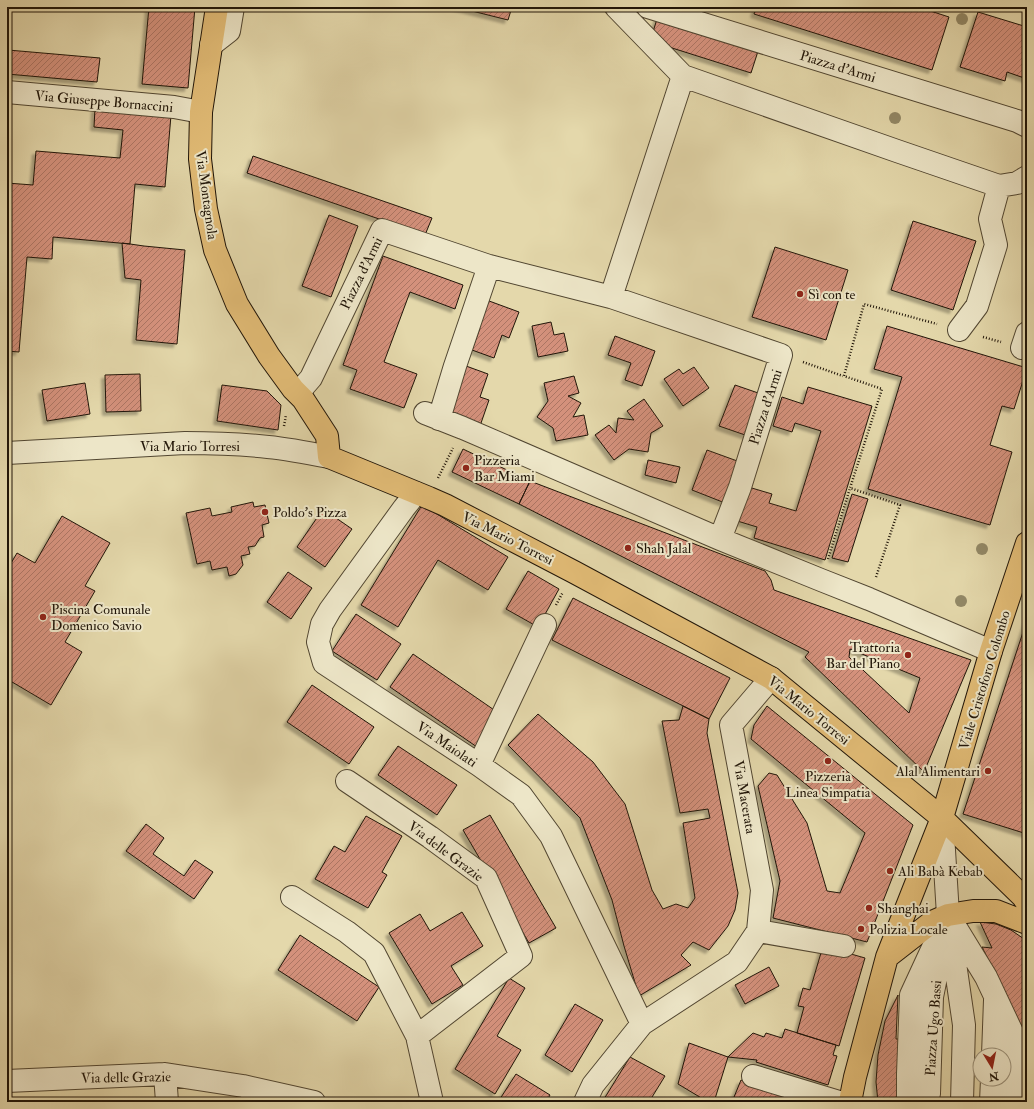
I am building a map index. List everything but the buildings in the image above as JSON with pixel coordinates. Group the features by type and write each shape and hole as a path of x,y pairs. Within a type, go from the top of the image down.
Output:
{"main road":[{"name":"Via Montagnola","path":"217,7 201,112 200,159 206,209 215,250 237,304 269,356 293,389 292,402 303,399 327,436 329,457"},
{"name":"Via Mario Torresi","path":"329,457 423,495 574,572 771,678 942,818"},
{"name":"Viale Cristoforo Colombo","path":"942,818 991,651 1027,543"},
{"path":"850,1102 886,957 942,818 1023,897 1027,903"},
{"path":"886,957 932,922 948,915 973,911 996,911 1027,923"}],"street":[{"path":"211,45 229,31 234,7"},
{"path":"616,7 683,76 999,186 1017,183 1027,177"},
{"name":"Piazza d'Armi","path":"648,7 1017,121 1027,126"},
{"path":"612,297 683,76"},
{"name":"Via Giuseppe Bornaccini","path":"7,92 174,107 201,112"},
{"path":"959,330 977,306 996,245 990,219 999,186"},
{"name":"Piazza d'Armi","path":"292,402 311,378 382,230 489,266 612,297 782,355 740,487 720,539"},
{"path":"489,266 455,366 432,416 720,539 869,599 991,651"},
{"name":"Via Mario Torresi","path":"7,453 209,443 295,450 329,457"},
{"name":"Via Maiolati","path":"423,495 396,518 330,610 322,624 318,642 324,663 479,765 521,795 551,836 642,1024"},
{"path":"479,765 545,626"},
{"name":"Via Macerata","path":"585,1102 593,1085 642,1024 737,962 758,930 762,890 732,725 771,678"},
{"name":"Via delle Grazie","path":"347,781 430,837 486,878 521,956 417,1036"},
{"name":"Piazza Ugo Bassi","path":"923,1102 929,1094 932,997 942,953 948,915 942,818"},
{"path":"292,897 347,932 374,953 417,1036 432,1102"},
{"name":"Piazza Ugo Bassi","path":"948,915 986,977 1027,1064"},
{"path":"758,930 844,946"},
{"path":"886,957 922,952 942,953 986,977"},
{"name":"Piazza Ugo Bassi","path":"908,1102 911,995 942,953"},
{"name":"Piazza Ugo Bassi","path":"942,953 964,1025 962,1102"},
{"name":"Piazza Ugo Bassi","path":"993,1047 995,996"},
{"name":"Piazza Ugo Bassi","path":"1012,1102 1014,1037"},
{"path":"165,1074 167,1102"},
{"name":"Via delle Grazie","path":"7,1080 165,1074 243,1086 314,1102"},
{"path":"754,1076 839,1102"},
{"path":"855,1077 862,1102"},
{"path":"992,1087 992,1102"}],"path":[{"path":"844,376 864,304 959,330 1025,341"},
{"path":"782,355 882,389 821,580"},
{"path":"284,433 292,402"},
{"path":"423,495 463,428"},
{"path":"850,488 900,505 869,599"},
{"path":"545,626 574,572"}],"place":[{"name":"Sì con te","path":"800,294"},
{"name":"Pizzeria Bar Miami","path":"466,468"},
{"name":"Poldo's Pizza","path":"265,512"},
{"name":"Shah Jalal","path":"628,548"},
{"name":"Piscina Comunale Domenico Savio","path":"43,617"},
{"name":"Trattoria Bar del Piano","path":"908,655"},
{"name":"Pizzeria Linea Simpatia","path":"828,761"},
{"name":"Alal Alimentari","path":"988,771"},
{"name":"Ali Babà Kebab","path":"890,871"},
{"name":"Shanghai","path":"869,908"},
{"name":"Polizia Locale","path":"861,929"}]}
